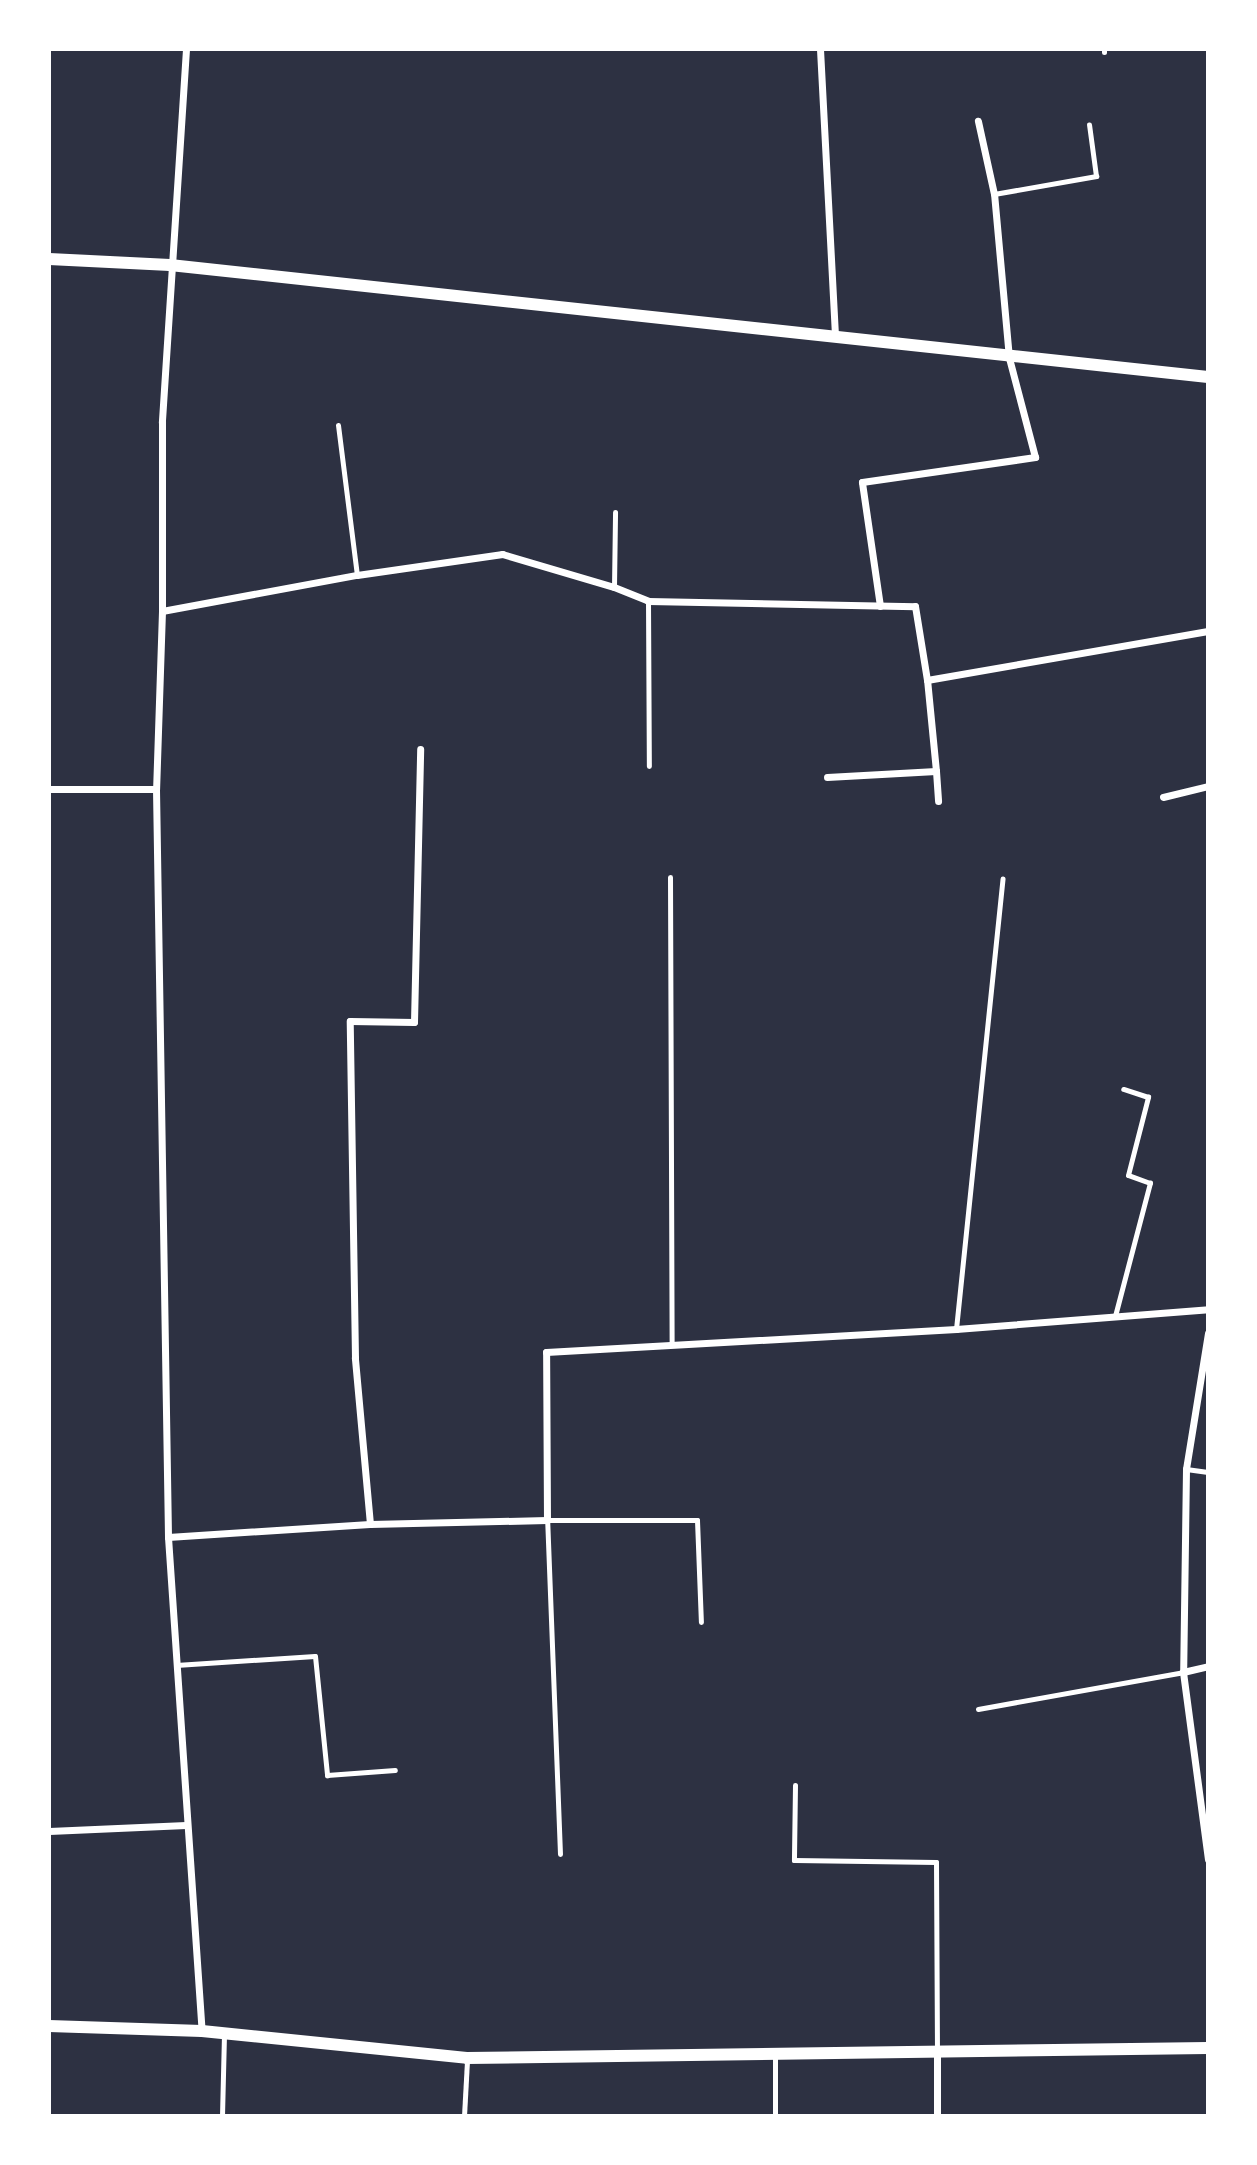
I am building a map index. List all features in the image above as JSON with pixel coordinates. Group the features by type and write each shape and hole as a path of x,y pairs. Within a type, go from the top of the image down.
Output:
{"street":[{"path":"186,49 162,422 162,611 156,789 168,1537 202,2031"},
{"path":"820,49 835,335"},
{"path":"880,606 862,482 1035,457 1009,358 994,194 978,121"},
{"path":"49,259 170,265 835,335 1009,358 1208,377"},
{"path":"162,611 357,575 502,554 614,587 648,601 915,607 927,680 938,801"},
{"path":"927,680 1208,631"},
{"path":"370,1524 355,1358 350,1021 414,1023 420,749"},
{"path":"827,777 936,771"},
{"path":"1163,797 1208,786"},
{"path":"49,789 156,789"},
{"path":"168,1537 370,1524 547,1520 546,1352 956,1329 1208,1309"},
{"path":"1208,1334 1186,1469 1183,1672 1208,1859"},
{"path":"1183,1672 1208,1666"},
{"path":"49,1831 186,1825"},
{"path":"49,2026 202,2031 467,2058 1208,2048"},
{"path":"937,2051 937,2116"}],"lane":[{"path":"994,194 1096,176 1089,124"},
{"path":"338,425 357,575"},
{"path":"614,587 615,512"},
{"path":"648,601 649,766"},
{"path":"670,877 672,1345"},
{"path":"956,1329 1003,878"},
{"path":"1115,1316 1150,1183 1128,1175 1148,1097 1123,1089"},
{"path":"1186,1469 1208,1472"},
{"path":"559,1854 547,1520 697,1520 701,1622"},
{"path":"176,1665 315,1656 327,1775 395,1770"},
{"path":"978,1709 1183,1672"},
{"path":"795,1785 794,1860 936,1862 937,2051"},
{"path":"222,2116 224,2033"},
{"path":"775,2053 775,2116"},
{"path":"464,2116 467,2058"}]}
